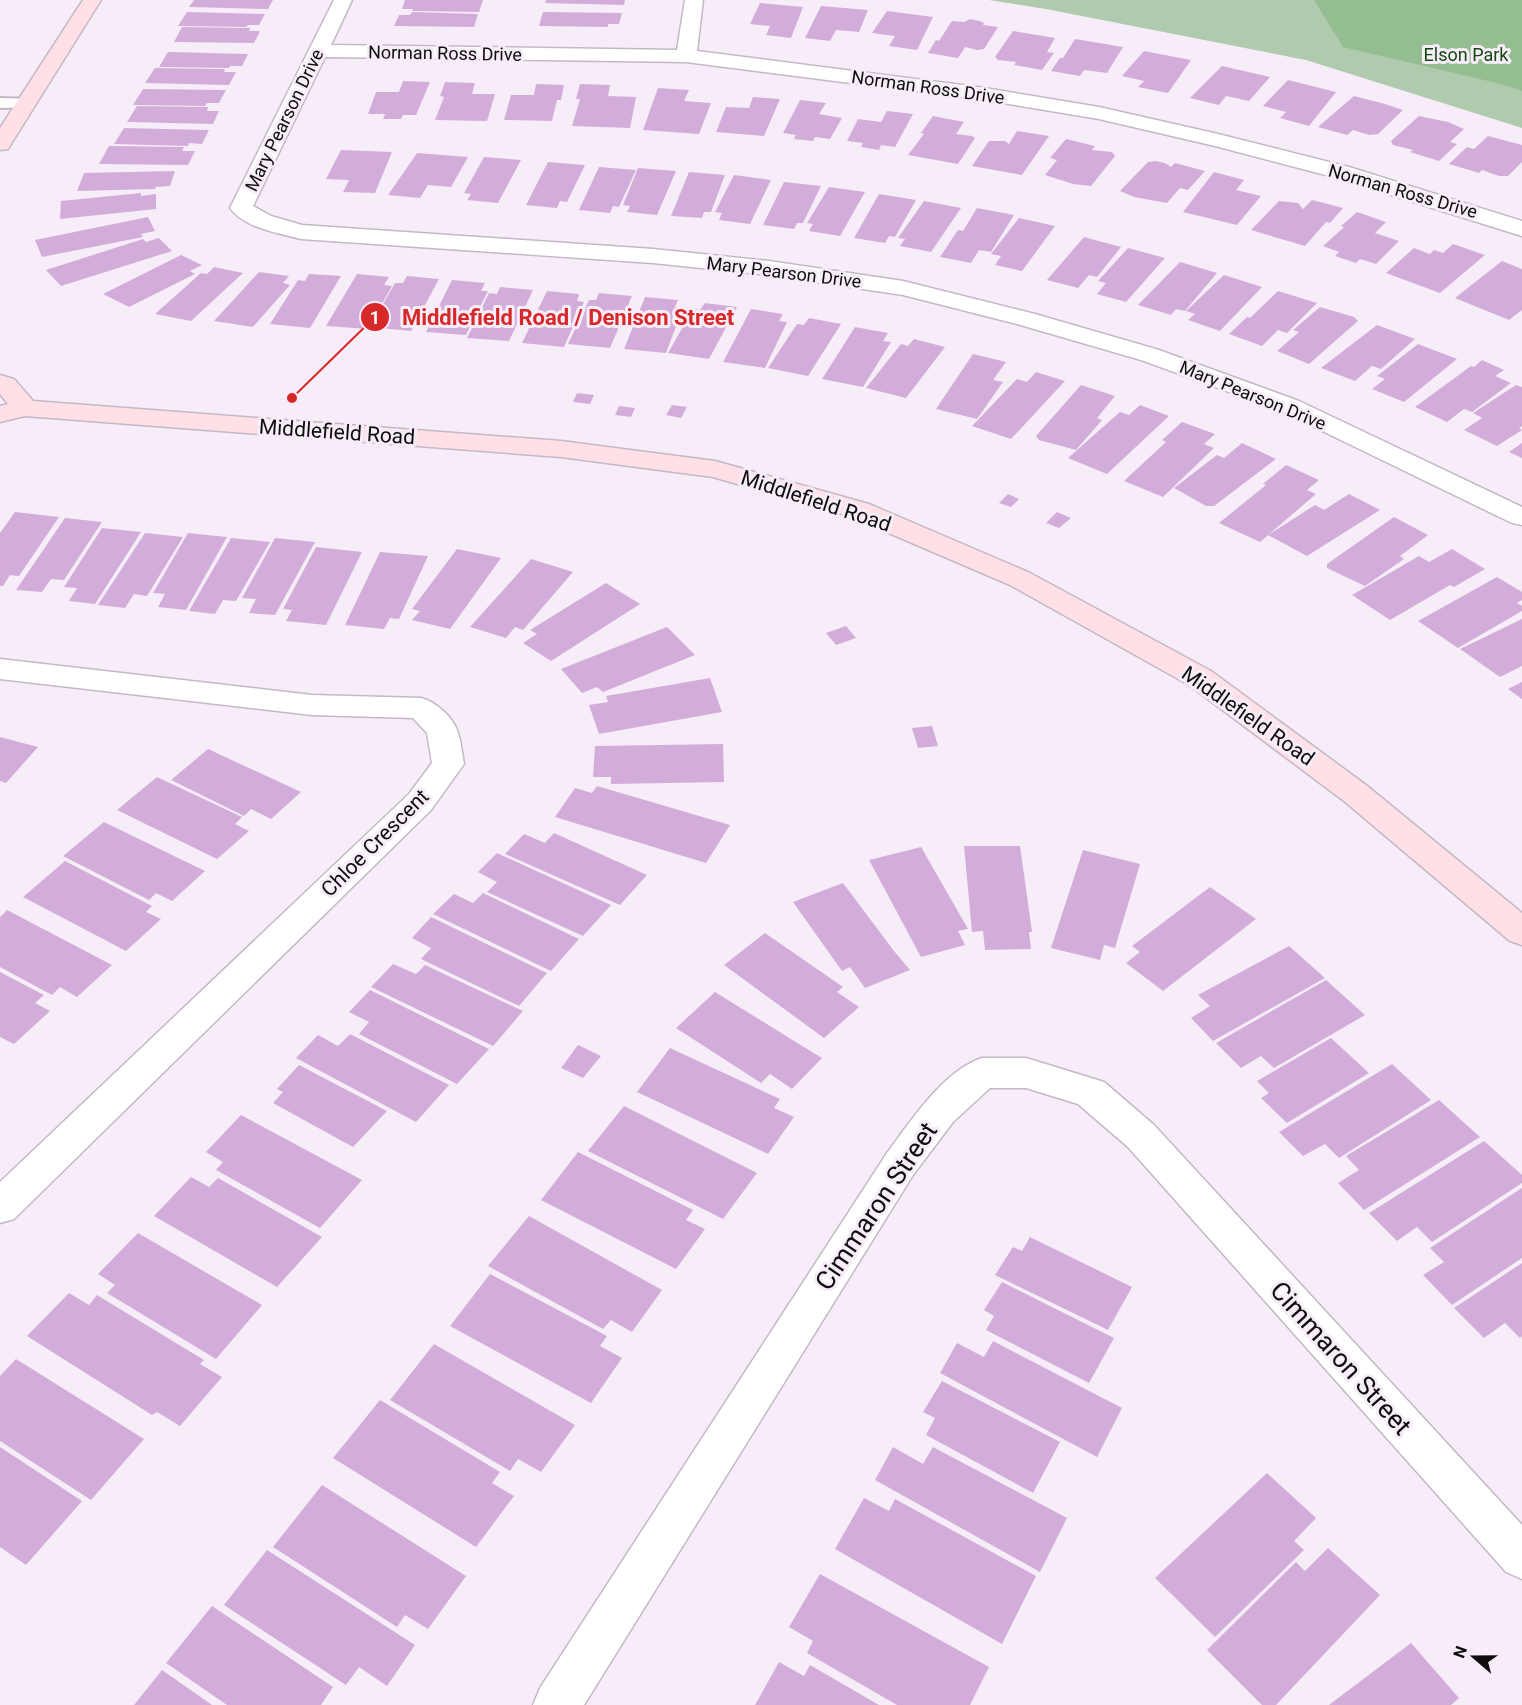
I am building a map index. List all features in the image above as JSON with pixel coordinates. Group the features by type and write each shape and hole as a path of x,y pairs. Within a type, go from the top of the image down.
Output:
{"main road":[{"path":"0,144 92,0"},
{"name":"Middlefield Road","path":"0,383 5,384 13,411 561,449 715,469 859,510 1020,579 1200,678 1355,793 1522,932"}],"street":[{"name":"Mary Pearson Drive","path":"343,0 241,208 264,221 301,232 653,256 769,268 903,288 1026,318 1139,352 1290,406 1522,517"},
{"path":"686,56 694,0"},
{"name":"Norman Ross Drive","path":"319,51 686,56 974,92 1099,113 1218,140 1341,172 1494,218 1522,229"},
{"name":"Chloe Crescent","path":"0,669 312,705 421,708 442,730 448,764 420,802 0,1208"},
{"name":"Cimmaron Street","path":"557,1705 900,1164 940,1111 982,1073 1026,1073 1091,1093 1141,1136 1191,1194 1522,1557"}],"lane":[{"path":"0,102 26,103"}],"green space":[{"name":"Elson Park","path":"989,0 1522,0 1522,128 1306,60"},
{"path":"1314,0 1522,0 1522,91 1343,47"}],"building":[{"path":"194,0 273,0 268,9 189,7"},
{"path":"405,0 483,0 479,12 412,11 413,9 402,9"},
{"path":"546,0 625,0 624,5 545,3"},
{"path":"760,3 803,7 791,38 766,35 770,26 750,24"},
{"path":"821,6 868,10 859,32 836,30 830,41 805,38"},
{"path":"887,11 933,17 917,50 889,46 895,36 872,33"},
{"path":"187,12 265,14 259,25 246,27 178,26"},
{"path":"412,12 478,14 474,27 394,26 399,15 410,15"},
{"path":"543,12 622,13 619,24 608,24 608,27 539,26"},
{"path":"970,19 980,21 984,23 983,25 998,27 984,49 965,47 958,58 928,53 952,21 964,22"},
{"path":"182,27 250,28 249,31 260,31 254,43 174,42"},
{"path":"1013,31 1055,38 1047,52 1054,53 1042,70 1014,65 1016,62 998,60 995,57"},
{"path":"1075,39 1123,47 1107,73 1084,70 1080,76 1051,71"},
{"path":"1144,51 1191,60 1168,93 1138,87 1144,81 1122,76"},
{"path":"168,52 248,54 242,66 230,66 229,68 159,67"},
{"path":"1222,66 1270,77 1249,101 1226,96 1219,105 1190,98"},
{"path":"155,68 225,69 224,72 236,72 229,85 145,83"},
{"path":"1288,80 1336,92 1309,126 1280,118 1286,112 1263,106"},
{"path":"403,81 430,82 416,115 403,115 401,119 383,119 385,114 368,114 376,92 399,92"},
{"path":"445,82 475,83 472,94 495,94 487,121 435,120 444,97 440,96"},
{"path":"536,84 564,85 561,100 557,100 552,121 504,120 511,95 534,95"},
{"path":"580,84 610,85 608,96 636,97 630,128 572,126 580,99 576,99"},
{"path":"658,88 689,90 684,101 711,103 699,134 643,130"},
{"path":"143,89 226,90 219,103 207,103 205,106 133,105"},
{"path":"1354,96 1403,110 1378,134 1369,135 1353,130 1347,135 1318,127"},
{"path":"753,97 780,99 764,136 716,132 726,107 749,108"},
{"path":"800,100 826,103 819,114 842,118 830,139 815,137 813,141 794,139 796,135 783,133"},
{"path":"137,106 208,107 207,111 219,111 213,124 127,122"},
{"path":"887,111 913,114 895,147 881,145 879,150 861,147 863,143 847,141 858,119 881,122"},
{"path":"933,116 964,122 956,134 975,138 958,164 908,155 924,134 921,133"},
{"path":"1419,116 1448,122 1464,129 1450,142 1457,144 1439,161 1410,152 1413,150 1393,145 1391,141"},
{"path":"124,128 209,130 202,144 189,143 188,146 114,144"},
{"path":"1017,131 1049,136 1022,175 972,166 989,141 1005,141 1009,144"},
{"path":"1488,136 1522,145 1522,162 1508,176 1499,176 1482,170 1479,173 1449,164 1467,147 1474,149"},
{"path":"1066,139 1095,146 1092,150 1112,152 1115,156 1091,186 1073,184 1045,175 1057,160 1050,158"},
{"path":"109,146 184,147 182,151 195,151 188,165 99,164"},
{"path":"341,150 392,152 375,193 343,192 349,180 326,179"},
{"path":"417,153 468,157 451,187 428,185 420,198 388,195"},
{"path":"484,157 521,160 498,203 467,200 471,194 464,193"},
{"path":"1155,161 1171,167 1175,163 1205,171 1188,190 1180,188 1167,203 1134,197 1120,191 1148,162"},
{"path":"548,162 585,165 567,202 560,201 557,208 526,205"},
{"path":"599,167 636,170 619,207 613,206 610,213 579,210"},
{"path":"638,168 676,171 657,215 627,212 630,206 623,205"},
{"path":"175,171 170,186 155,189 77,191 84,173"},
{"path":"689,172 725,175 711,212 704,212 702,218 671,216"},
{"path":"1214,172 1244,180 1236,190 1261,196 1237,225 1183,212"},
{"path":"734,175 771,180 750,224 719,220 722,213 715,212"},
{"path":"784,182 821,186 803,223 797,223 794,229 763,225"},
{"path":"829,187 865,192 840,236 809,231 813,224 807,223"},
{"path":"141,193 141,196 156,194 156,209 60,219 61,201"},
{"path":"879,194 916,200 895,237 889,236 885,243 854,238"},
{"path":"1312,200 1343,208 1330,223 1326,222 1305,246 1251,230 1279,201 1298,203 1303,209"},
{"path":"924,201 961,208 931,252 900,246 905,239 898,238"},
{"path":"977,208 1014,215 991,252 979,250 971,263 940,257 958,230 963,231"},
{"path":"1357,212 1386,222 1375,233 1399,241 1376,264 1360,259 1356,263 1335,256 1339,252 1323,246"},
{"path":"148,217 155,231 141,234 143,237 42,257 35,240"},
{"path":"1019,218 1055,226 1022,271 995,265 1001,256 991,254"},
{"path":"1084,237 1121,247 1097,277 1089,275 1078,288 1047,280"},
{"path":"159,238 172,251 61,286 46,270 143,239 146,242"},
{"path":"1453,244 1485,255 1440,293 1386,273 1414,248 1430,254 1434,250 1443,253"},
{"path":"1128,248 1165,258 1126,302 1097,294 1106,283 1098,281"},
{"path":"181,255 202,265 190,271 195,274 129,307 103,294"},
{"path":"1502,261 1522,269 1522,310 1509,320 1455,298"},
{"path":"1180,262 1217,273 1185,311 1176,309 1171,315 1138,305"},
{"path":"214,267 243,273 191,321 155,314 201,273 207,274"},
{"path":"259,272 289,276 283,283 290,285 253,327 214,321"},
{"path":"309,274 341,276 310,328 270,324 298,280 305,281"},
{"path":"357,274 389,277 384,285 392,286 368,329 326,326"},
{"path":"1224,275 1262,287 1220,331 1188,320 1195,314 1186,311"},
{"path":"407,276 439,279 411,331 370,327 395,283 403,283"},
{"path":"452,280 485,283 481,291 488,291 466,335 426,332"},
{"path":"500,287 533,290 509,341 467,338 489,293 497,294"},
{"path":"547,291 579,294 577,301 584,302 564,347 522,343"},
{"path":"1278,291 1317,303 1287,333 1278,330 1262,346 1229,334 1247,317 1250,318"},
{"path":"599,293 632,296 610,348 568,344 589,300 596,300"},
{"path":"645,297 678,300 675,307 683,308 666,353 624,349"},
{"path":"705,303 737,307 709,359 668,353 693,309 700,310"},
{"path":"1320,307 1354,317 1358,321 1309,364 1277,351 1299,332 1293,330"},
{"path":"751,309 783,314 779,321 787,322 765,368 723,362"},
{"path":"809,318 841,324 808,376 768,368 797,324 804,325"},
{"path":"1377,325 1415,339 1381,369 1372,366 1355,381 1321,368"},
{"path":"855,327 888,333 883,341 891,342 863,387 822,379"},
{"path":"914,339 945,347 906,398 866,388 901,344 908,346"},
{"path":"1418,344 1457,359 1404,402 1372,389 1385,379 1377,376"},
{"path":"973,354 1006,362 993,380 1003,382 977,419 936,409"},
{"path":"1482,360 1504,370 1495,376 1511,383 1472,412 1464,409 1447,422 1415,407 1471,366 1474,367"},
{"path":"1036,372 1065,381 1011,439 972,426 1017,379 1027,382"},
{"path":"1081,385 1115,396 1097,418 1102,420 1076,450 1039,440 1036,436"},
{"path":"1516,385 1522,387 1522,426 1519,428 1522,430 1497,446 1464,430 1482,418 1473,413"},
{"path":"577,393 594,395 590,404 573,402"},
{"path":"672,405 687,407 681,418 666,415"},
{"path":"1140,405 1169,416 1107,474 1068,458 1120,412 1129,415"},
{"path":"619,406 635,408 631,417 615,415"},
{"path":"1182,422 1215,434 1204,444 1214,448 1163,497 1124,481 1166,442 1162,440"},
{"path":"1242,443 1276,459 1214,506 1206,506 1174,488 1217,455 1224,458"},
{"path":"1522,443 1522,458 1509,452"},
{"path":"1286,465 1319,480 1307,490 1316,494 1260,542 1219,523 1266,485 1263,484"},
{"path":"1008,494 1019,499 1011,507 999,503"},
{"path":"1349,494 1380,510 1307,556 1268,535 1315,505 1324,510"},
{"path":"15,512 59,517 19,576 10,575 3,586 0,586 0,533"},
{"path":"1057,512 1071,518 1059,528 1046,523"},
{"path":"1394,517 1428,535 1400,556 1404,559 1365,586 1327,568 1327,564"},
{"path":"65,518 102,522 64,580 51,579 42,592 16,590"},
{"path":"102,528 141,532 95,604 69,601 77,588 64,587"},
{"path":"145,533 183,537 147,596 134,594 125,608 98,605"},
{"path":"188,533 227,537 186,610 158,607 165,594 153,593"},
{"path":"231,538 270,542 236,601 223,600 215,614 189,611"},
{"path":"275,538 315,542 275,615 249,613 256,599 242,598"},
{"path":"316,547 362,552 326,625 286,621 292,610 283,609"},
{"path":"457,549 501,558 450,629 412,620 420,611 412,609"},
{"path":"1452,549 1485,569 1454,587 1450,585 1390,620 1352,595 1419,556 1429,562"},
{"path":"380,552 428,556 399,619 390,618 384,629 345,625"},
{"path":"531,559 573,572 523,630 515,627 506,638 470,627"},
{"path":"1497,577 1522,592 1522,600 1517,603 1522,606 1522,611 1458,648 1418,621"},
{"path":"606,583 640,604 551,661 523,643 537,634 530,630"},
{"path":"1522,619 1522,666 1500,677 1460,649"},
{"path":"846,626 856,638 836,645 826,633"},
{"path":"667,627 695,655 603,692 597,687 582,693 561,669"},
{"path":"710,678 722,712 599,734 589,705 608,702 606,696"},
{"path":"1522,682 1522,699 1508,689"},
{"path":"932,726 938,746 918,748 912,728"},
{"path":"0,737 38,747 6,783 0,781"},
{"path":"723,744 724,782 611,784 611,777 593,777 595,746"},
{"path":"208,749 301,792 271,819 251,809 244,816 171,780"},
{"path":"157,777 242,817 235,824 249,831 217,859 117,810"},
{"path":"597,786 730,825 706,863 555,817 575,788 592,793"},
{"path":"104,822 205,871 172,901 156,893 149,900 63,856"},
{"path":"554,833 647,875 620,905 505,854 524,834 545,843"},
{"path":"964,846 1020,846 1032,932 1029,932 1031,949 985,950 983,931 972,932"},
{"path":"921,847 968,929 958,931 965,945 921,957 869,860"},
{"path":"1083,850 1140,864 1115,948 1104,945 1100,960 1051,948"},
{"path":"497,853 611,905 583,936 487,892 497,882 478,872"},
{"path":"65,861 152,906 146,912 161,919 126,951 23,897"},
{"path":"843,883 910,970 865,988 850,967 842,971 793,902"},
{"path":"1210,887 1256,919 1163,991 1126,963 1140,952 1132,946"},
{"path":"483,893 579,939 551,971 433,914 454,894 473,903"},
{"path":"7,910 112,965 77,997 60,987 52,995 0,967 0,917"},
{"path":"431,917 547,973 519,1006 421,959 431,948 412,938"},
{"path":"765,933 843,987 837,992 859,1007 824,1038 724,965"},
{"path":"1289,946 1325,978 1213,1041 1191,1018 1210,1006 1198,995"},
{"path":"393,964 416,974 425,965 523,1011 493,1046 371,987"},
{"path":"0,972 44,995 35,1003 50,1011 14,1044 0,1037"},
{"path":"1326,980 1365,1015 1274,1068 1261,1056 1241,1068 1216,1043"},
{"path":"370,990 489,1049 457,1084 359,1034 369,1022 349,1012"},
{"path":"715,992 822,1058 792,1089 770,1074 761,1083 676,1028"},
{"path":"350,1034 449,1085 416,1122 296,1058 318,1035 338,1046"},
{"path":"1331,1038 1369,1073 1287,1123 1261,1098 1269,1093 1257,1081"},
{"path":"578,1045 601,1056 583,1078 561,1068"},
{"path":"670,1048 780,1099 774,1108 794,1117 768,1154 637,1092"},
{"path":"1392,1064 1431,1100 1339,1158 1325,1144 1303,1156 1279,1132"},
{"path":"299,1065 387,1111 353,1147 273,1103 283,1092 277,1089"},
{"path":"1439,1100 1480,1137 1364,1210 1338,1183 1359,1170 1346,1156"},
{"path":"624,1106 757,1173 723,1219 588,1151"},
{"path":"241,1115 362,1180 320,1228 216,1170 223,1162 206,1152"},
{"path":"1484,1141 1522,1175 1522,1183 1432,1242 1417,1227 1397,1241 1369,1213"},
{"path":"578,1152 693,1210 686,1220 705,1229 676,1269 541,1200"},
{"path":"191,1177 209,1187 218,1178 322,1237 277,1287 154,1216"},
{"path":"1522,1188 1522,1258 1452,1305 1423,1275 1444,1262 1430,1248"},
{"path":"529,1216 662,1290 632,1332 611,1320 603,1329 488,1266"},
{"path":"138,1233 262,1305 216,1359 107,1293 115,1285 98,1274"},
{"path":"1030,1237 1132,1287 1108,1330 995,1275 1013,1247 1022,1251"},
{"path":"1522,1263 1522,1336 1520,1338 1505,1323 1484,1338 1454,1308"},
{"path":"490,1274 607,1336 600,1346 622,1358 591,1403 450,1326"},
{"path":"1002,1282 1114,1338 1089,1383 986,1330 994,1316 984,1310"},
{"path":"69,1293 89,1305 97,1295 204,1360 200,1364 222,1377 180,1426 157,1412 152,1415 27,1336"},
{"path":"993,1341 1122,1408 1097,1457 940,1373 957,1343 984,1357"},
{"path":"434,1344 575,1425 541,1472 518,1459 510,1471 390,1400"},
{"path":"16,1359 144,1439 91,1500 0,1441 0,1376"},
{"path":"942,1381 1060,1442 1033,1493 926,1435 935,1418 923,1412"},
{"path":"380,1400 500,1472 492,1483 514,1496 476,1547 333,1458"},
{"path":"0,1447 82,1501 26,1565 0,1547"},
{"path":"893,1447 923,1464 933,1447 1067,1518 1040,1572 875,1480"},
{"path":"1267,1473 1316,1518 1294,1541 1304,1550 1215,1637 1155,1578"},
{"path":"322,1485 466,1576 428,1629 405,1615 397,1627 273,1547"},
{"path":"864,1498 889,1511 895,1499 1036,1576 1002,1644 835,1549"},
{"path":"1328,1548 1380,1595 1276,1705 1262,1705 1207,1650 1296,1562 1305,1571"},
{"path":"267,1550 415,1645 387,1686 359,1667 346,1685 224,1605"},
{"path":"820,1574 989,1667 970,1705 897,1705 807,1653 813,1641 789,1627"},
{"path":"212,1606 333,1687 321,1705 227,1705 166,1663"},
{"path":"1411,1643 1459,1698 1451,1705 1329,1705"},
{"path":"779,1662 804,1676 810,1665 879,1705 755,1705"},
{"path":"162,1670 212,1705 134,1705"}],"place":[{"name":"Middlefield Road / Denison Street","path":"292,398"}]}
